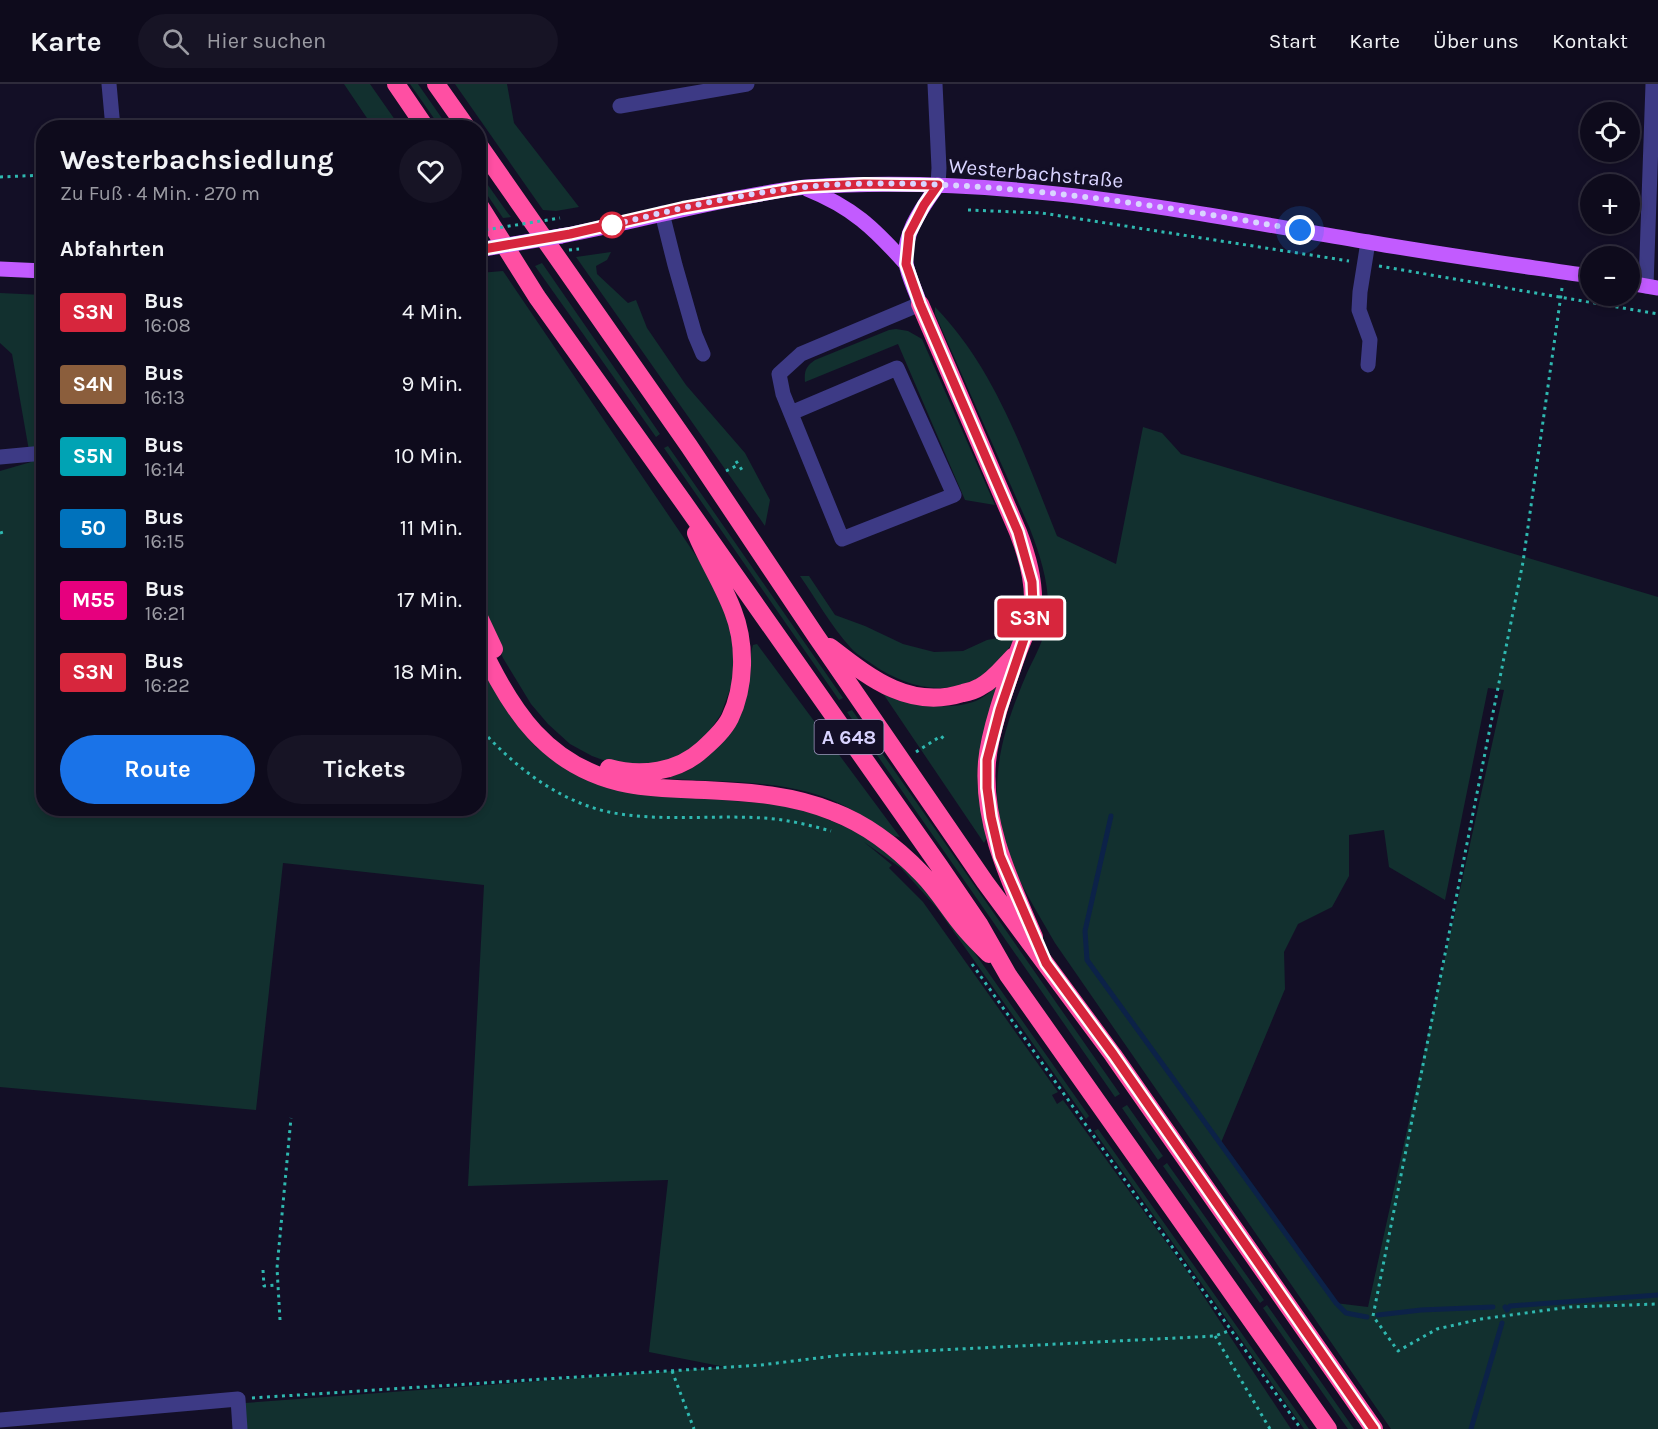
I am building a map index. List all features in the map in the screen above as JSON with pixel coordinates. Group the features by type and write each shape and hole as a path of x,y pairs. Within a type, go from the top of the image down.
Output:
{"highway":[{"path":"396,84 421,120"},
{"path":"436,84 461,120"},
{"name":"A 648","path":"486,155 689,446 985,882 1113,1054 1374,1429"},
{"name":"A 648","path":"486,216 537,297 979,924 1008,975 1043,1021 1328,1429"},
{"path":"920,304 1028,560 1033,605 1029,624 993,734 987,760 987,788 1000,856 1046,963"},
{"path":"486,632 519,697 545,730 567,750 591,764 622,772 653,772 678,765 697,755 715,739 729,720 739,696 742,666 740,640 734,614 722,585 706,558 684,503"},
{"path":"816,636 871,678 895,690 922,698 948,698 979,688 995,677 1019,650"},
{"path":"486,657 497,680 525,722 544,744 577,767 603,778 628,784 670,789 742,792 808,803 835,812 862,826 902,854 924,875 967,932 1008,975"}],"main road":[{"name":"Westerbachstraße","path":"486,249 803,187 864,184 938,185 1041,191 1133,202 1368,242 1580,274"},
{"path":"906,264 909,234 924,205 938,185"},
{"path":"803,187 832,199 869,225 906,264 920,304"},
{"path":"0,269 36,271"}],"street":[{"path":"109,84 112,120"},
{"path":"620,106 676,90 747,84"},
{"path":"935,84 938,185"},
{"path":"1652,287 1653,84"},
{"path":"662,213 695,335 703,354"},
{"path":"1368,242 1359,310 1370,340 1368,365"},
{"path":"791,413 897,368 954,495 842,539 783,394 779,374 801,354 920,304"},
{"path":"0,457 36,454"},
{"path":"0,1420 238,1399 240,1429"}],"path":[{"path":"0,177 36,175"},
{"path":"968,210 1042,213 1364,263 1658,314"},
{"path":"486,230 560,218"},
{"path":"1564,272 1523,562 1372,1316 1398,1351 1437,1329 1481,1319 1570,1307 1658,1304"},
{"path":"736,461 742,470"},
{"path":"0,533 6,531"},
{"path":"486,734 510,758 549,788 571,800 593,808 620,814 656,817 765,818 797,823 839,835"},
{"path":"902,761 941,736 945,740"},
{"path":"972,963 1301,1429"},
{"path":"280,1320 277,1268 291,1118"},
{"path":"263,1270 264,1286 277,1285"},
{"path":"238,1399 761,1365 842,1355 1215,1336 1231,1330"},
{"path":"1215,1336 1270,1429"},
{"path":"672,1371 694,1429"}],"green space":[{"path":"344,84 370,84 395,120 368,120"},
{"path":"410,84 418,84 443,120 435,120"},
{"path":"455,84 507,84 514,123 579,207 556,211 543,210 486,128 486,120 480,120"},
{"path":"486,182 511,217 503,218 486,193"},
{"path":"611,252 607,260 596,266 597,274 628,303 636,300 647,328 686,385 745,453 770,500 765,526 576,257"},
{"path":"542,263 660,434 656,437 535,266"},
{"path":"503,271 707,572 727,618 734,643 734,660 732,684 721,714 709,732 693,747 661,763 614,764 592,756 570,744 531,704 503,658 486,618 486,272"},
{"path":"0,293 36,295 36,816 486,816 486,668 510,714 536,747 567,769 655,795 775,804 815,814 855,831 890,853 939,902 1089,1116 1086,1119 937,908 901,868 864,842 892,865 889,868 923,902 1058,1092 1052,1095 1057,1104 1063,1100 1187,1271 1291,1429 246,1429 245,1403 725,1367 649,1352 668,1180 468,1186 484,885 283,863 256,1110 0,1087 0,471 31,462 12,354 0,343"},
{"path":"935,307 956,331 992,386 1020,445 1057,536 1116,564 1143,427 1162,433 1181,454 1658,597 1658,1429 1391,1429 1055,943 1024,888 1007,850 998,809 997,787 1006,729 1045,631 1048,606 1045,579 1030,529 935,314","holes":["1488,688 1504,690 1368,1307 1335,1303 1220,1145 1285,989 1284,952 1298,924 1332,907 1349,876 1349,835 1384,830 1389,867 1445,900"]},
{"path":"896,329 908,331 922,339 995,505 965,500 898,344 805,382 806,369 815,360"},
{"path":"668,446 843,698 839,700 664,448"},
{"path":"800,576 809,576 835,615 903,644 934,652 963,651 987,640 1018,634 996,665 973,681 943,688 914,684 885,672 852,650"},
{"path":"757,644 900,837 894,836 840,804 804,791 766,784 670,779 670,776 691,769 712,748 746,692 753,645"},
{"path":"1000,684 987,838 984,843 882,692 915,703 950,706 977,701"},
{"path":"852,710 1120,1094 1115,1097 847,712"},
{"path":"1127,1105 1163,1156 1158,1160 1122,1108"},
{"path":"1098,1129 1309,1429 1304,1429 1094,1131"},
{"path":"1167,1163 1264,1300 1260,1303 1163,1166"},
{"path":"1267,1305 1354,1429 1348,1429 1263,1308"}],"waterway":[{"path":"1111,816 1085,931 1087,960 1336,1303 1346,1313 1367,1317"},
{"path":"1505,1307 1507,1310 1510,1306 1658,1295"},
{"path":"1378,1315 1421,1310 1493,1307"},
{"path":"1471,1429 1502,1323"}],"bus line":[{"name":"S3N","path":"486,249 570,234 683,208 803,187 864,184 938,185 924,205 909,234 906,264 920,304 1018,532 1028,560 1032,582 1033,605 1029,624 1000,710 987,760 987,788 1000,856 1046,963 1113,1054 1374,1429"}],"route":[{"path":"612,225 608,226 683,208 803,187 907,184 1041,191 1133,202 1300,230"}]}
